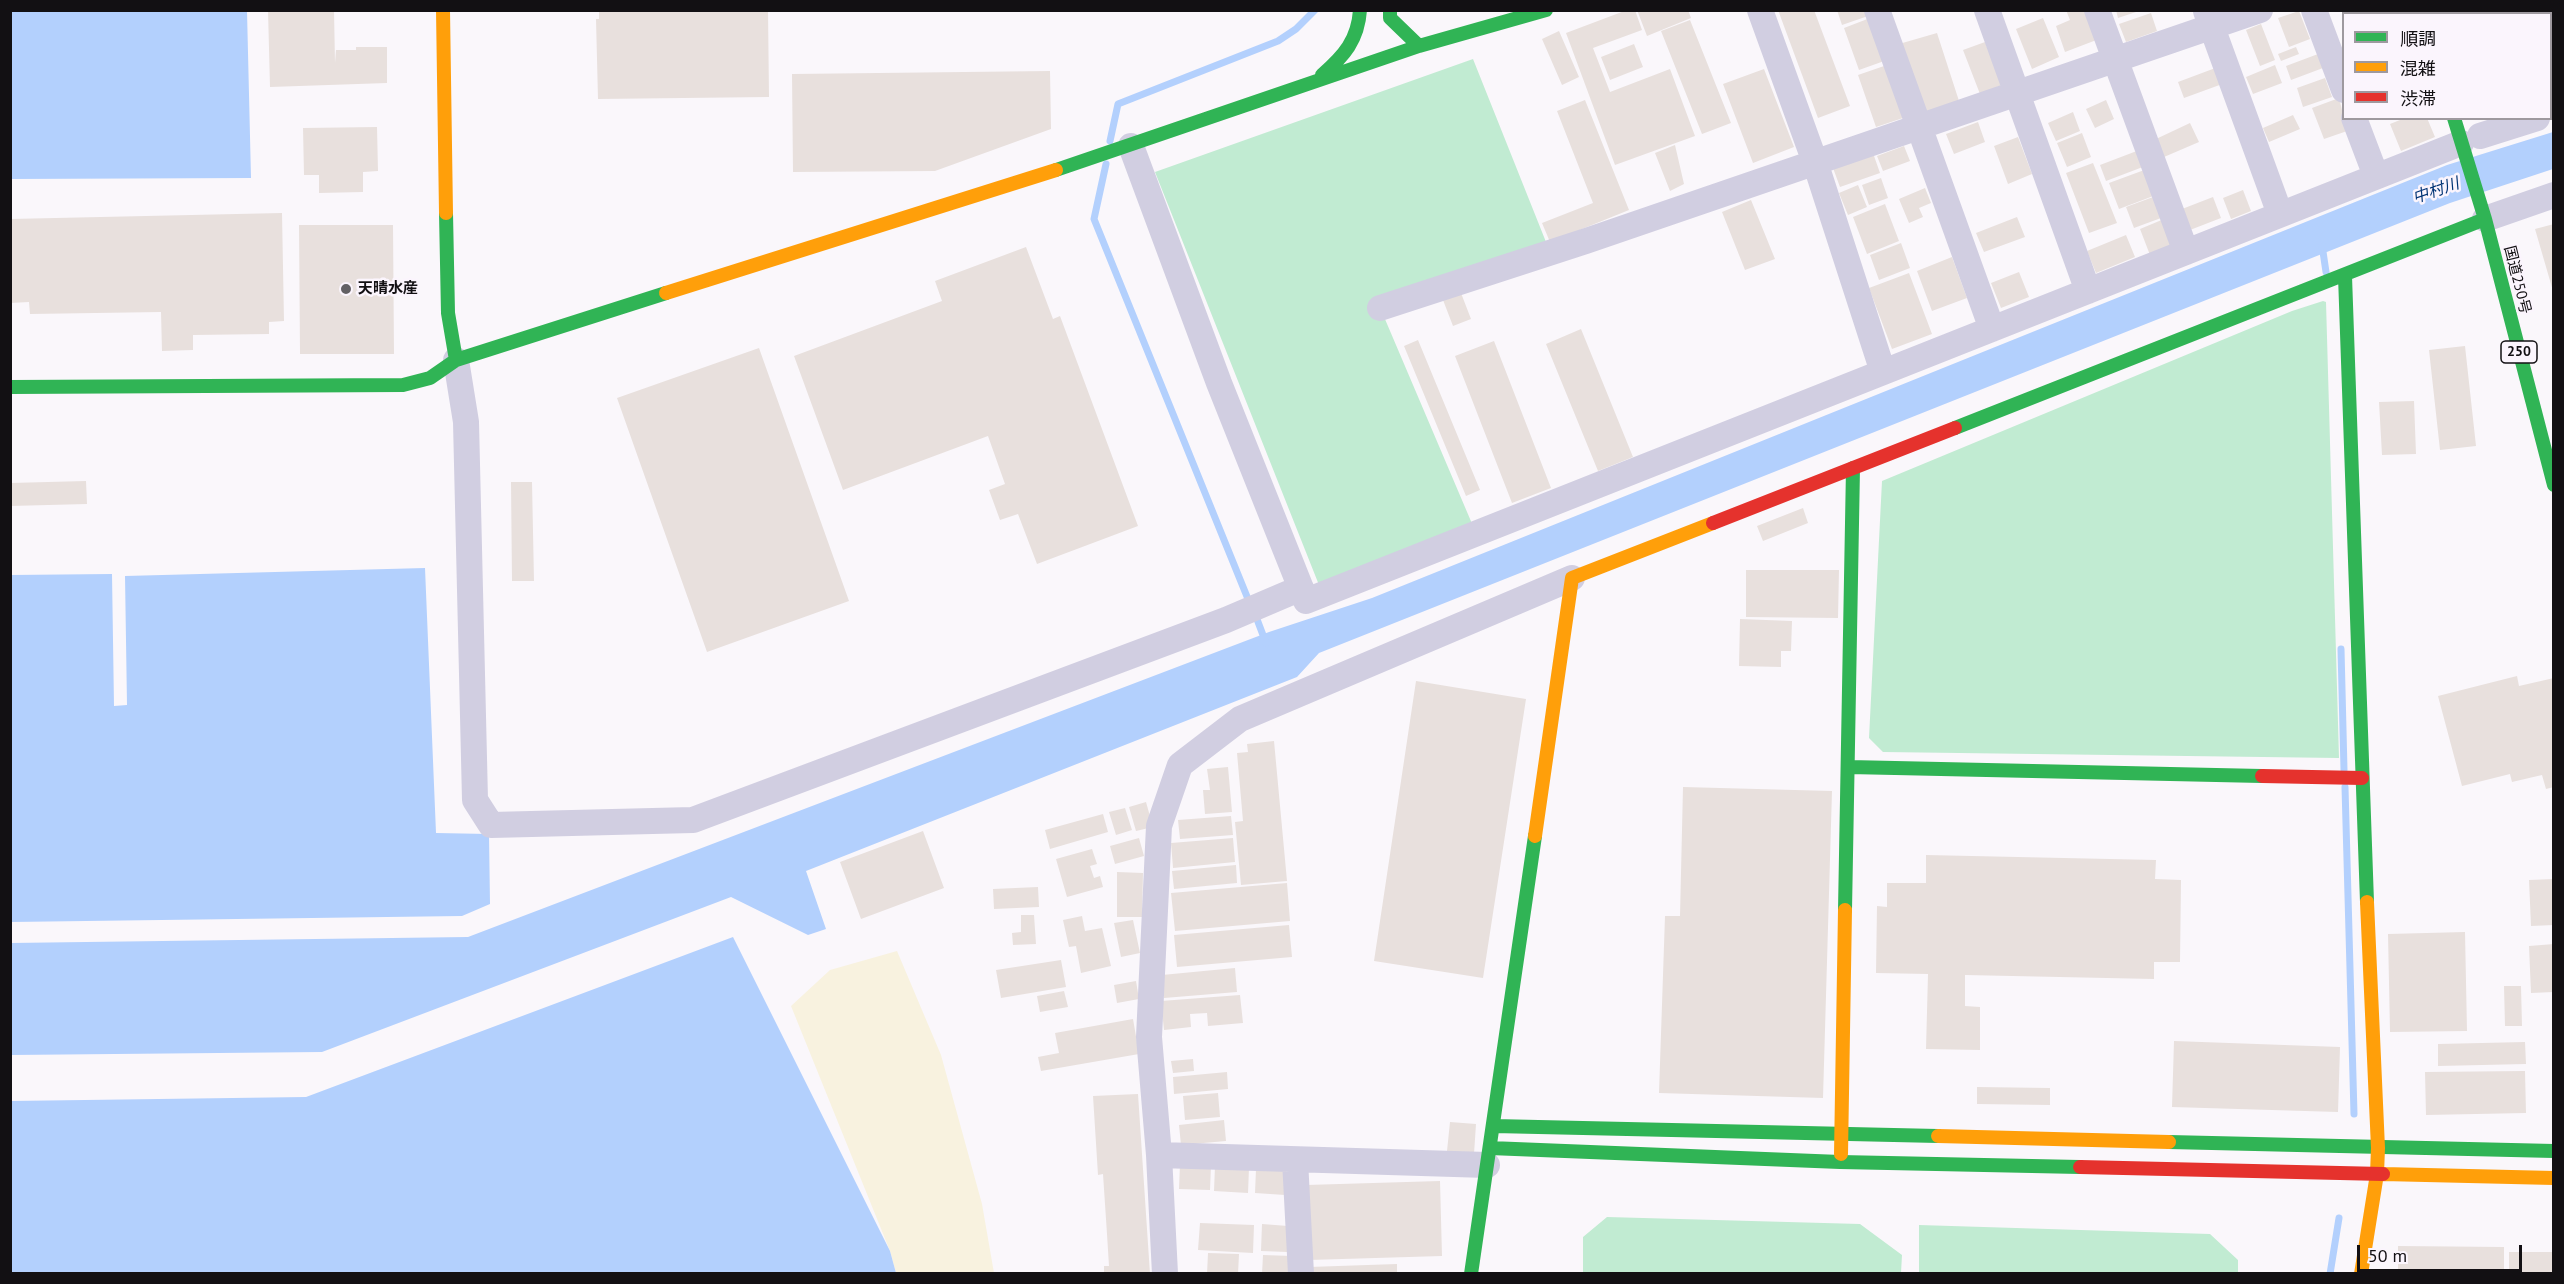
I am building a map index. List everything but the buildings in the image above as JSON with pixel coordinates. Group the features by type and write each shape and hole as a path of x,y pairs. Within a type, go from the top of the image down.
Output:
{"main road":[{"path":"443,10 448,313 456,360"},
{"path":"1312,84 1351,50 1359,30 1360,10"},
{"path":"10,387 404,385 429,378 456,360 1079,164 1419,46 1546,10"},
{"path":"1390,14 1419,46"},
{"path":"1359,30 1367,44 1382,59"},
{"name":"国道250号","path":"2456,120 2474,136 2497,214 2553,485"},
{"path":"1471,1274 1572,578 2345,276 2497,214"},
{"path":"2345,276 2362,778 2378,1148 2377,1174 2361,1274"},
{"path":"1840,1162 1853,468"},
{"path":"1849,766 2362,778"},
{"path":"1494,1126 1842,1132 2553,1151"},
{"path":"1489,1157 1840,1162 2553,1178"}],"street":[{"path":"1760,10 1815,162 1883,372"},
{"path":"1877,10 1992,329"},
{"path":"1987,10 2088,291"},
{"path":"2097,10 2186,252"},
{"path":"1380,308 1586,241 2115,59 2209,19 2260,10"},
{"path":"2314,10 2342,87"},
{"path":"2209,19 2280,214"},
{"path":"2355,120 2376,176"},
{"path":"1131,146 1219,383 1306,601 2474,136 2529,120"},
{"path":"2497,214 2553,195"},
{"path":"456,360 466,422 475,800 491,825 693,820 1226,620 1302,588"},
{"path":"1165,1274 1159,1155 1149,1037 1159,826 1180,765 1240,718 1572,578"},
{"path":"1159,1155 1295,1160 1489,1157"},
{"path":"1295,1160 1301,1274"}],"green space":[{"path":"1473,59 1546,242 1376,298 1473,526 1319,585 1155,172"},
{"path":"2326,302 2339,758 1883,752 1869,738 1882,481 2292,311"},
{"path":"1607,1217 1860,1224 1902,1255 1901,1273 1583,1273 1583,1237"},
{"path":"1919,1225 2210,1234 2238,1260 2238,1273 1919,1273"}],"sand":[{"path":"897,951 941,1055 982,1204 994,1273 896,1273 890,1251 791,1006 830,970"}],"water":[{"path":"10,11 247,11 251,178 11,179"},
{"name":"中村川","path":"2553,132 2553,169 2450,203 1319,653 1297,677 806,871 826,929 808,935 731,897 322,1052 11,1055 10,943 468,937 1269,632 1372,598 2447,165"},
{"path":"425,568 436,833 489,834 490,904 462,916 11,922 10,575 112,574 114,706 127,705 125,576"},
{"path":"733,937 890,1251 896,1273 11,1273 11,1101 306,1097"}],"waterway":[{"path":"1110,141 1118,104 1278,41 1296,29 1315,10"},
{"path":"1106,164 1094,219 1250,604"},
{"path":"2322,245 2326,272"},
{"path":"1255,614 1266,643"},
{"path":"2341,649 2344,770"},
{"path":"2345,787 2354,1114"},
{"path":"2330,1274 2339,1218"}],"traffic: fast":[{"path":"1322,75 1349,47 1359,21 1360,10"},
{"path":"1390,10 1390,18 1419,46"},
{"path":"1056,170 1419,46 1546,10"},
{"path":"2455,120 2485,219 2554,485"},
{"path":"446,213 448,313 456,360 666,293"},
{"path":"1955,428 2485,219"},
{"path":"2345,276 2367,902"},
{"path":"10,387 403,385 430,378 456,360"},
{"path":"1845,910 1853,468"},
{"path":"1849,767 2262,776"},
{"path":"1471,1274 1535,836"},
{"path":"1494,1126 1938,1136"},
{"path":"2169,1142 2554,1151"},
{"path":"1490,1148 1840,1162 2080,1167"}],"traffic: slow":[{"path":"443,10 446,213"},
{"path":"666,293 1056,170"},
{"path":"1535,836 1572,578 1713,523"},
{"path":"2361,1274 2377,1174 2378,1148 2367,902"},
{"path":"1841,1154 1845,910"},
{"path":"1938,1136 2169,1142"},
{"path":"2383,1174 2554,1178"}],"traffic: jam":[{"path":"1713,523 1955,428"},
{"path":"2262,776 2362,778"},
{"path":"2080,1167 2383,1174"}],"place":[{"name":"天晴水産","path":"346,289"}]}
